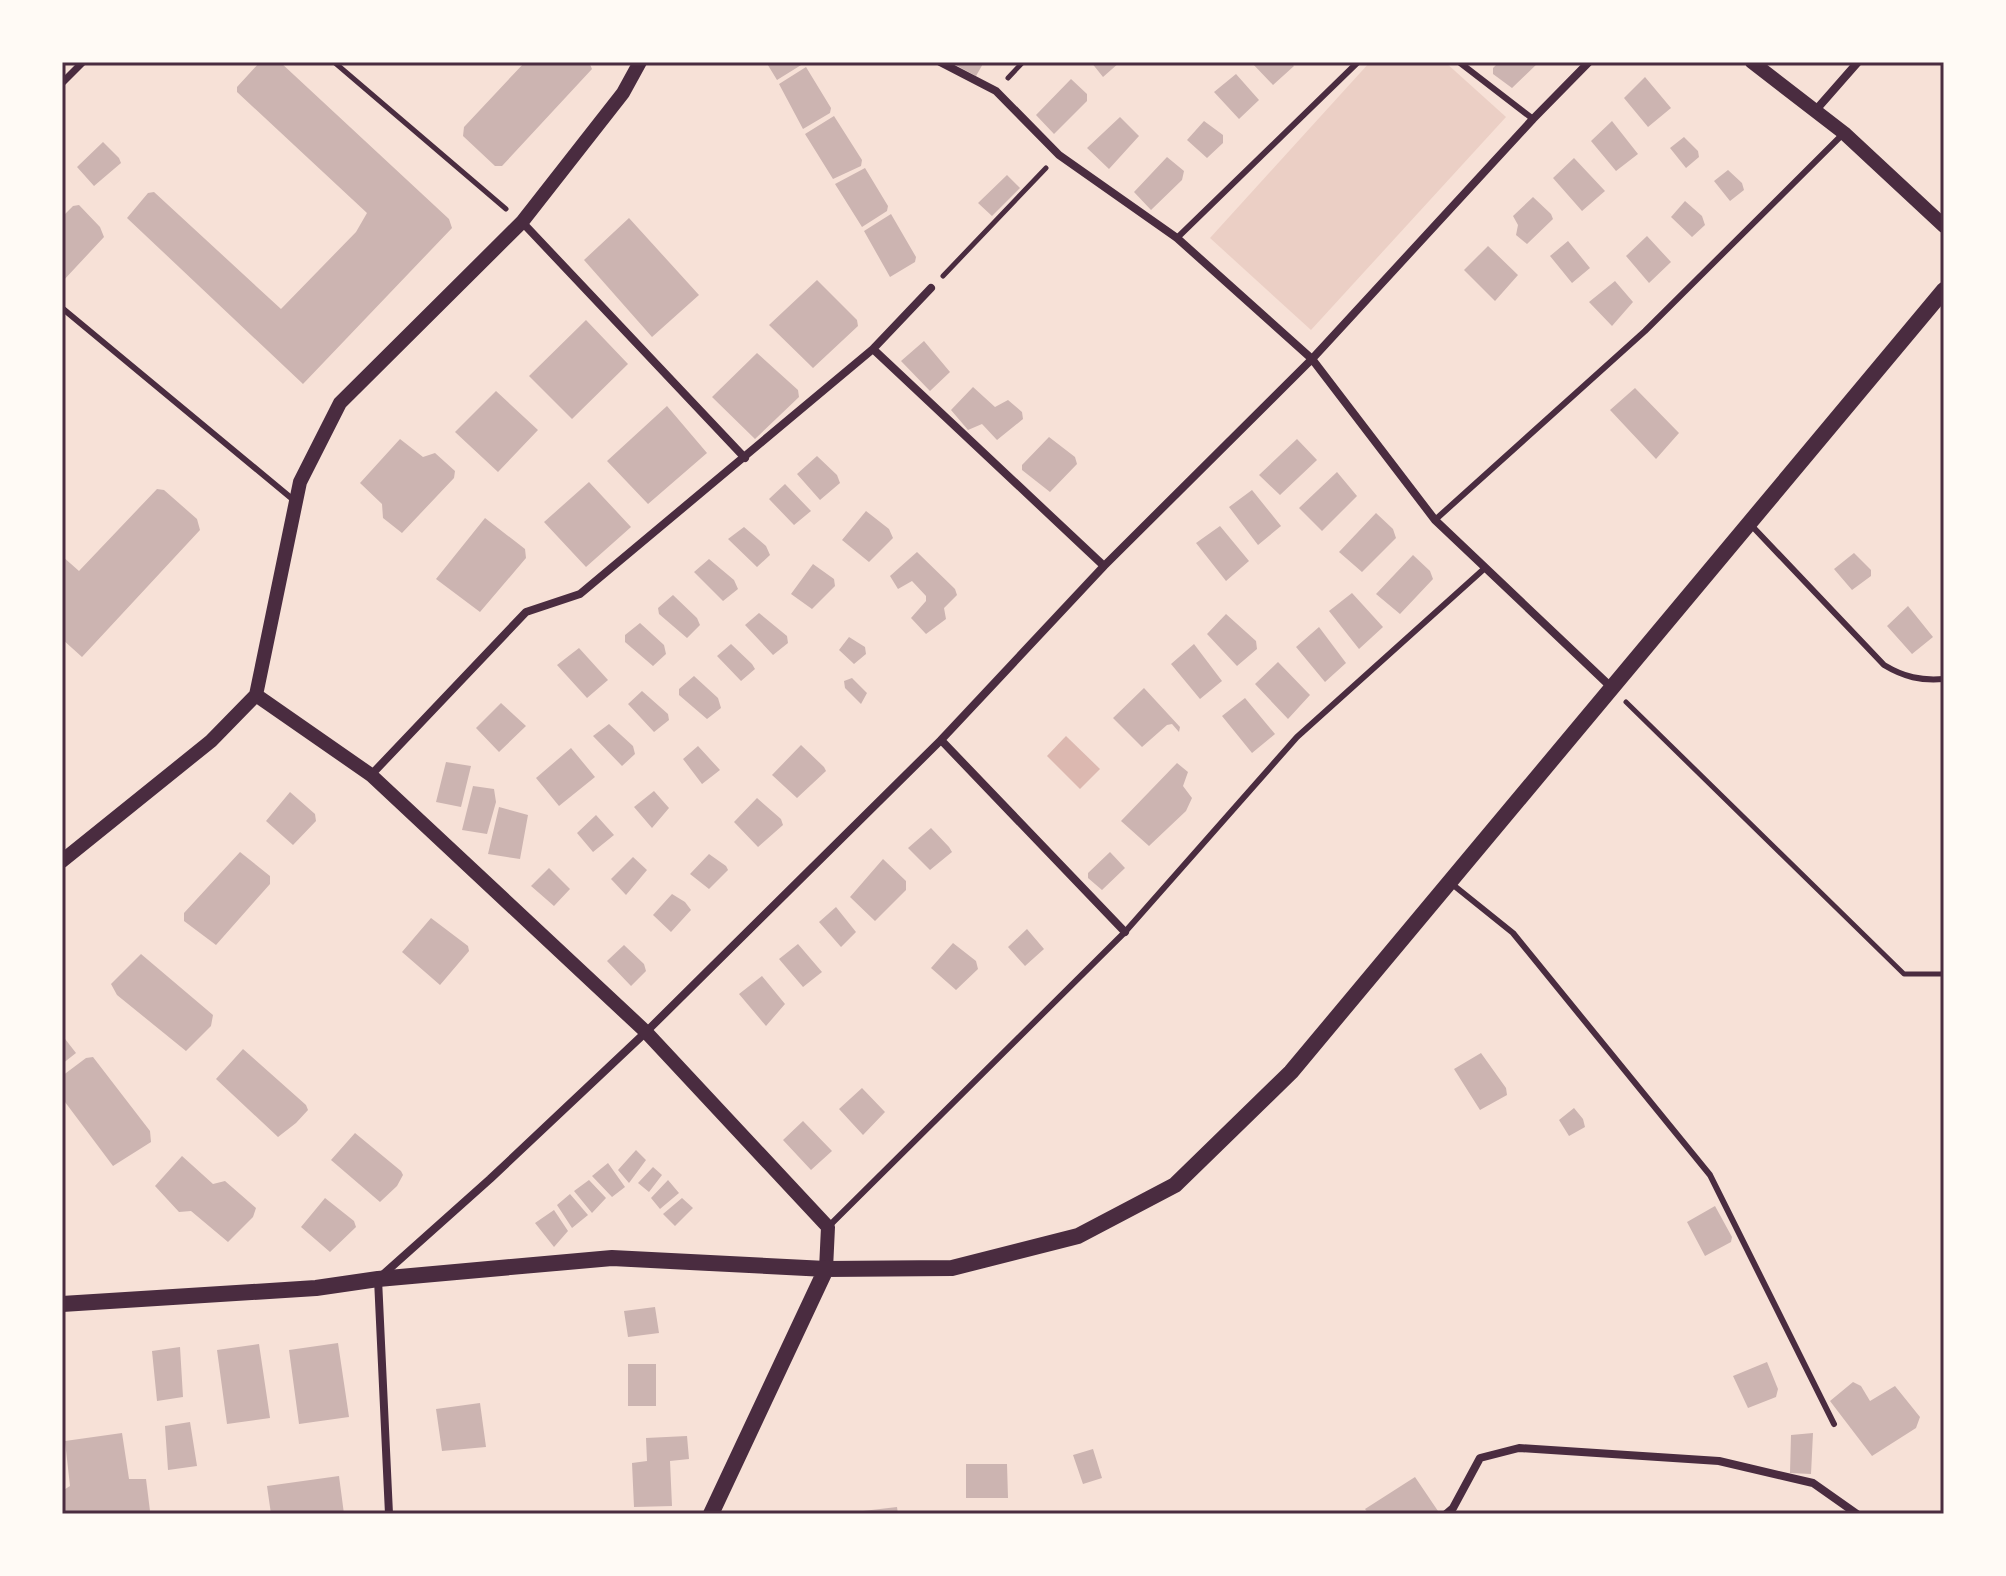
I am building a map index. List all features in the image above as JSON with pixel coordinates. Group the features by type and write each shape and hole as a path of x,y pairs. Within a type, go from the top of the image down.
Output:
{"main road":[{"path":"62,1304 316,1288 378,1279 612,1258 826,1269 952,1268 1078,1236 1175,1185 1291,1072 1944,290"},
{"path":"711,1514 826,1269"}],"street":[{"path":"62,83 83,62"},
{"path":"62,861 211,741 256,695 300,482 340,403 522,222 623,93 640,62"},
{"path":"940,62 996,91 1059,155 1177,238 1312,359 1435,520 1611,687"},
{"path":"389,1514 378,1279 646,1032 941,740 1104,566 1312,359 1589,62"},
{"path":"1752,62 1844,133 1944,226"},
{"path":"1815,111 1858,62"},
{"path":"522,222 745,458"},
{"path":"371,775 526,612 580,594 873,349 931,288"},
{"path":"873,349 1104,566"},
{"path":"256,695 371,775 646,1032 828,1227 826,1269"},
{"path":"941,740 1125,932"},
{"path":"1446,1514 1453,1508 1480,1458 1519,1448 1719,1461 1813,1483 1857,1514"}],"lane":[{"path":"1177,238 1358,62"},
{"path":"1459,62 1533,119"},
{"path":"1435,520 1645,331 1844,133"},
{"path":"62,308 296,502"},
{"path":"1749,523 1884,665 1910,678 1944,679"},
{"path":"828,1227 1125,932 1297,737 1485,568"},
{"path":"1449,882 1513,933 1710,1175 1834,1424"}],"path":[{"path":"334,62 522,222"},
{"path":"931,288 1059,155"},
{"path":"1611,687 1904,974 1944,974"}],"shaded area":[{"path":"1370,62 1445,62 1506,117 1311,330 1210,238"},
{"path":"1066,736 1100,769 1080,789 1047,756"}],"building":[{"path":"260,62 280,62 449,219 452,228 303,384 127,218 148,193 154,192 281,309 356,232 367,213 237,92 237,87"},
{"path":"525,62 589,62 592,69 502,166 495,166 463,136 464,127"},
{"path":"766,62 806,62 777,80"},
{"path":"950,62 984,62 976,76"},
{"path":"1091,62 1120,62 1103,77"},
{"path":"1251,62 1290,62 1294,66 1273,85"},
{"path":"1499,62 1539,62 1512,88 1493,74 1493,68"},
{"path":"806,67 831,108 830,113 803,129 779,84"},
{"path":"1236,74 1259,100 1239,119 1214,92"},
{"path":"1645,77 1671,108 1648,127 1624,98"},
{"path":"1071,79 1087,94 1087,101 1054,134 1036,115"},
{"path":"834,116 862,160 861,166 833,179 805,134"},
{"path":"1120,117 1139,136 1109,169 1087,148"},
{"path":"1204,121 1223,135 1223,143 1207,158 1187,140"},
{"path":"1612,121 1638,154 1616,171 1591,141"},
{"path":"1684,137 1698,151 1699,157 1686,168 1670,148"},
{"path":"103,142 121,163 94,186 77,167"},
{"path":"1167,157 1184,171 1182,180 1151,210 1134,192"},
{"path":"1574,158 1605,191 1582,211 1553,178"},
{"path":"865,168 888,206 887,211 862,227 835,184"},
{"path":"1728,170 1742,183 1744,190 1730,201 1714,181"},
{"path":"1007,175 1020,188 992,216 978,203"},
{"path":"1533,197 1553,219 1527,244 1516,235 1518,225 1513,216"},
{"path":"1685,201 1702,216 1705,225 1692,237 1671,217"},
{"path":"79,205 100,227 104,237 62,282 62,217 73,206"},
{"path":"891,214 916,257 915,262 890,277 864,231"},
{"path":"629,218 699,295 652,337 584,260"},
{"path":"1647,236 1671,262 1649,283 1626,256"},
{"path":"1568,241 1590,268 1572,283 1550,256"},
{"path":"1488,246 1518,275 1495,301 1464,270"},
{"path":"817,280 857,320 858,326 813,368 769,325"},
{"path":"1615,281 1633,302 1612,326 1589,302"},
{"path":"586,320 628,364 572,419 529,376"},
{"path":"924,341 950,372 930,391 901,361"},
{"path":"757,353 798,390 799,397 755,439 712,397"},
{"path":"973,387 995,407 1008,400 1022,412 1023,419 997,440 982,424 968,430 951,410"},
{"path":"1635,388 1679,433 1656,459 1610,410"},
{"path":"496,391 538,430 498,472 455,432"},
{"path":"667,406 707,453 648,504 607,461"},
{"path":"1049,437 1075,457 1077,464 1050,492 1022,470 1022,465"},
{"path":"400,439 423,457 435,453 455,471 454,478 402,533 383,518 382,504 360,483"},
{"path":"1297,439 1317,460 1280,495 1259,475"},
{"path":"817,456 837,475 840,483 820,500 797,474"},
{"path":"1337,472 1357,496 1322,531 1299,508"},
{"path":"589,482 631,527 586,567 544,522"},
{"path":"785,484 811,511 794,525 769,499"},
{"path":"157,489 164,490 197,519 200,530 82,657 62,639 62,556 79,571"},
{"path":"1252,490 1281,526 1258,545 1229,507"},
{"path":"866,511 889,529 893,538 869,562 842,540"},
{"path":"1376,513 1393,529 1396,538 1362,572 1339,552"},
{"path":"485,518 525,549 526,558 480,612 436,579"},
{"path":"1220,526 1249,561 1226,581 1196,543"},
{"path":"744,527 766,546 770,555 757,567 728,539"},
{"path":"917,552 955,589 957,595 944,608 946,619 926,634 911,618 926,601 926,596 912,581 898,589 890,576"},
{"path":"1854,553 1871,570 1871,576 1852,590 1834,569"},
{"path":"1413,555 1430,571 1433,579 1400,614 1376,594"},
{"path":"709,559 734,580 738,589 723,601 694,572"},
{"path":"813,564 834,579 835,586 812,609 791,594"},
{"path":"1352,593 1383,627 1359,649 1329,611"},
{"path":"673,595 697,618 700,625 687,638 659,614 658,608"},
{"path":"1908,606 1933,637 1912,654 1887,626"},
{"path":"759,613 787,636 788,643 773,655 745,625"},
{"path":"1226,614 1256,641 1257,649 1237,666 1207,634"},
{"path":"640,623 664,645 666,654 653,666 625,642 625,635"},
{"path":"1319,627 1346,663 1325,682 1296,647"},
{"path":"849,637 865,647 866,654 854,664 839,650"},
{"path":"731,644 755,669 741,681 717,656"},
{"path":"1194,644 1222,681 1200,699 1171,664"},
{"path":"579,648 608,680 587,698 557,665"},
{"path":"1278,662 1310,695 1288,719 1255,684"},
{"path":"694,676 718,698 721,708 707,719 679,695 679,689"},
{"path":"852,678 867,693 861,704 845,688 844,681"},
{"path":"1144,688 1180,727 1179,732 1172,724 1167,725 1142,747 1113,718"},
{"path":"642,691 668,714 669,720 654,732 628,704"},
{"path":"1245,698 1275,734 1252,753 1222,716"},
{"path":"501,703 526,726 499,752 476,728"},
{"path":"609,724 633,746 635,754 622,766 593,736"},
{"path":"801,745 826,771 797,798 772,775"},
{"path":"698,746 720,770 702,784 683,759"},
{"path":"571,748 595,777 559,806 536,778"},
{"path":"446,762 471,766 461,807 436,802"},
{"path":"1177,763 1188,772 1183,786 1192,798 1186,811 1149,846 1121,821"},
{"path":"473,786 494,789 496,802 487,834 462,830"},
{"path":"654,791 669,808 652,828 634,807"},
{"path":"290,792 315,814 316,821 293,845 266,821"},
{"path":"757,798 781,819 783,825 758,847 734,822"},
{"path":"499,807 528,815 520,859 488,854"},
{"path":"596,815 614,835 593,852 577,833"},
{"path":"931,828 952,852 930,870 908,848"},
{"path":"240,852 270,876 270,884 216,945 184,921 184,913"},
{"path":"1110,852 1125,868 1102,890 1088,878 1088,873"},
{"path":"709,854 728,870 709,889 690,874"},
{"path":"633,857 647,870 626,895 611,879"},
{"path":"883,859 906,881 906,890 875,921 850,897"},
{"path":"549,868 570,889 554,906 531,886"},
{"path":"672,894 691,910 671,932 653,915"},
{"path":"836,907 856,932 841,947 819,922"},
{"path":"431,918 468,946 469,951 440,985 402,952"},
{"path":"1027,929 1044,949 1025,966 1008,947"},
{"path":"953,943 976,961 978,969 956,990 931,968"},
{"path":"798,944 822,972 803,987 779,959"},
{"path":"624,945 644,964 646,971 631,986 607,961"},
{"path":"141,954 213,1015 211,1026 186,1051 117,995 111,984"},
{"path":"762,976 785,1004 766,1026 739,994"},
{"path":"62,1035 76,1053 62,1064"},
{"path":"243,1049 308,1110 278,1137 216,1079"},
{"path":"1481,1053 1506,1088 1507,1095 1480,1110 1454,1069"},
{"path":"93,1057 150,1131 151,1142 113,1166 62,1098 62,1076 86,1058"},
{"path":"862,1088 885,1112 863,1135 839,1109"},
{"path":"1574,1108 1585,1127 1569,1136 1559,1120"},
{"path":"803,1121 832,1151 811,1170 783,1140"},
{"path":"355,1133 403,1175 397,1186 380,1202 331,1160"},
{"path":"636,1150 646,1160 629,1183 618,1170"},
{"path":"182,1156 213,1184 225,1181 256,1208 253,1217 228,1242 191,1211 179,1212 155,1186"},
{"path":"608,1163 625,1187 612,1197 592,1176"},
{"path":"653,1167 662,1175 649,1192 638,1183"},
{"path":"589,1180 606,1198 592,1213 574,1191"},
{"path":"668,1180 679,1193 660,1209 651,1198"},
{"path":"570,1194 588,1215 572,1228 557,1205"},
{"path":"325,1198 354,1221 356,1227 330,1252 301,1227"},
{"path":"682,1198 693,1208 675,1226 663,1214"},
{"path":"1715,1206 1732,1237 1731,1242 1705,1256 1687,1222"},
{"path":"554,1210 568,1231 554,1247 535,1223"},
{"path":"655,1307 659,1333 628,1337 624,1311"},
{"path":"338,1343 349,1417 299,1424 289,1350"},
{"path":"259,1344 270,1418 227,1424 217,1350"},
{"path":"180,1347 183,1397 157,1401 152,1351"},
{"path":"1767,1362 1778,1389 1776,1397 1748,1408 1733,1376"},
{"path":"628,1364 656,1364 656,1406 628,1406"},
{"path":"1853,1382 1861,1386 1870,1401 1895,1386 1920,1417 1916,1428 1872,1456 1830,1401"},
{"path":"480,1403 486,1447 442,1451 436,1409"},
{"path":"190,1422 197,1466 168,1470 165,1426"},
{"path":"122,1433 129,1479 146,1479 150,1511 63,1514 62,1491 70,1486 65,1441"},
{"path":"1813,1433 1811,1474 1790,1473 1791,1435"},
{"path":"687,1436 689,1459 670,1461 672,1506 634,1507 632,1463 647,1461 646,1438"},
{"path":"1093,1449 1102,1478 1083,1484 1073,1455"},
{"path":"966,1464 1007,1464 1008,1498 966,1498"},
{"path":"339,1476 344,1514 271,1514 267,1486"},
{"path":"1415,1477 1438,1511 1434,1514 1369,1514 1365,1509"},
{"path":"897,1507 898,1514 864,1514 863,1511"}]}
